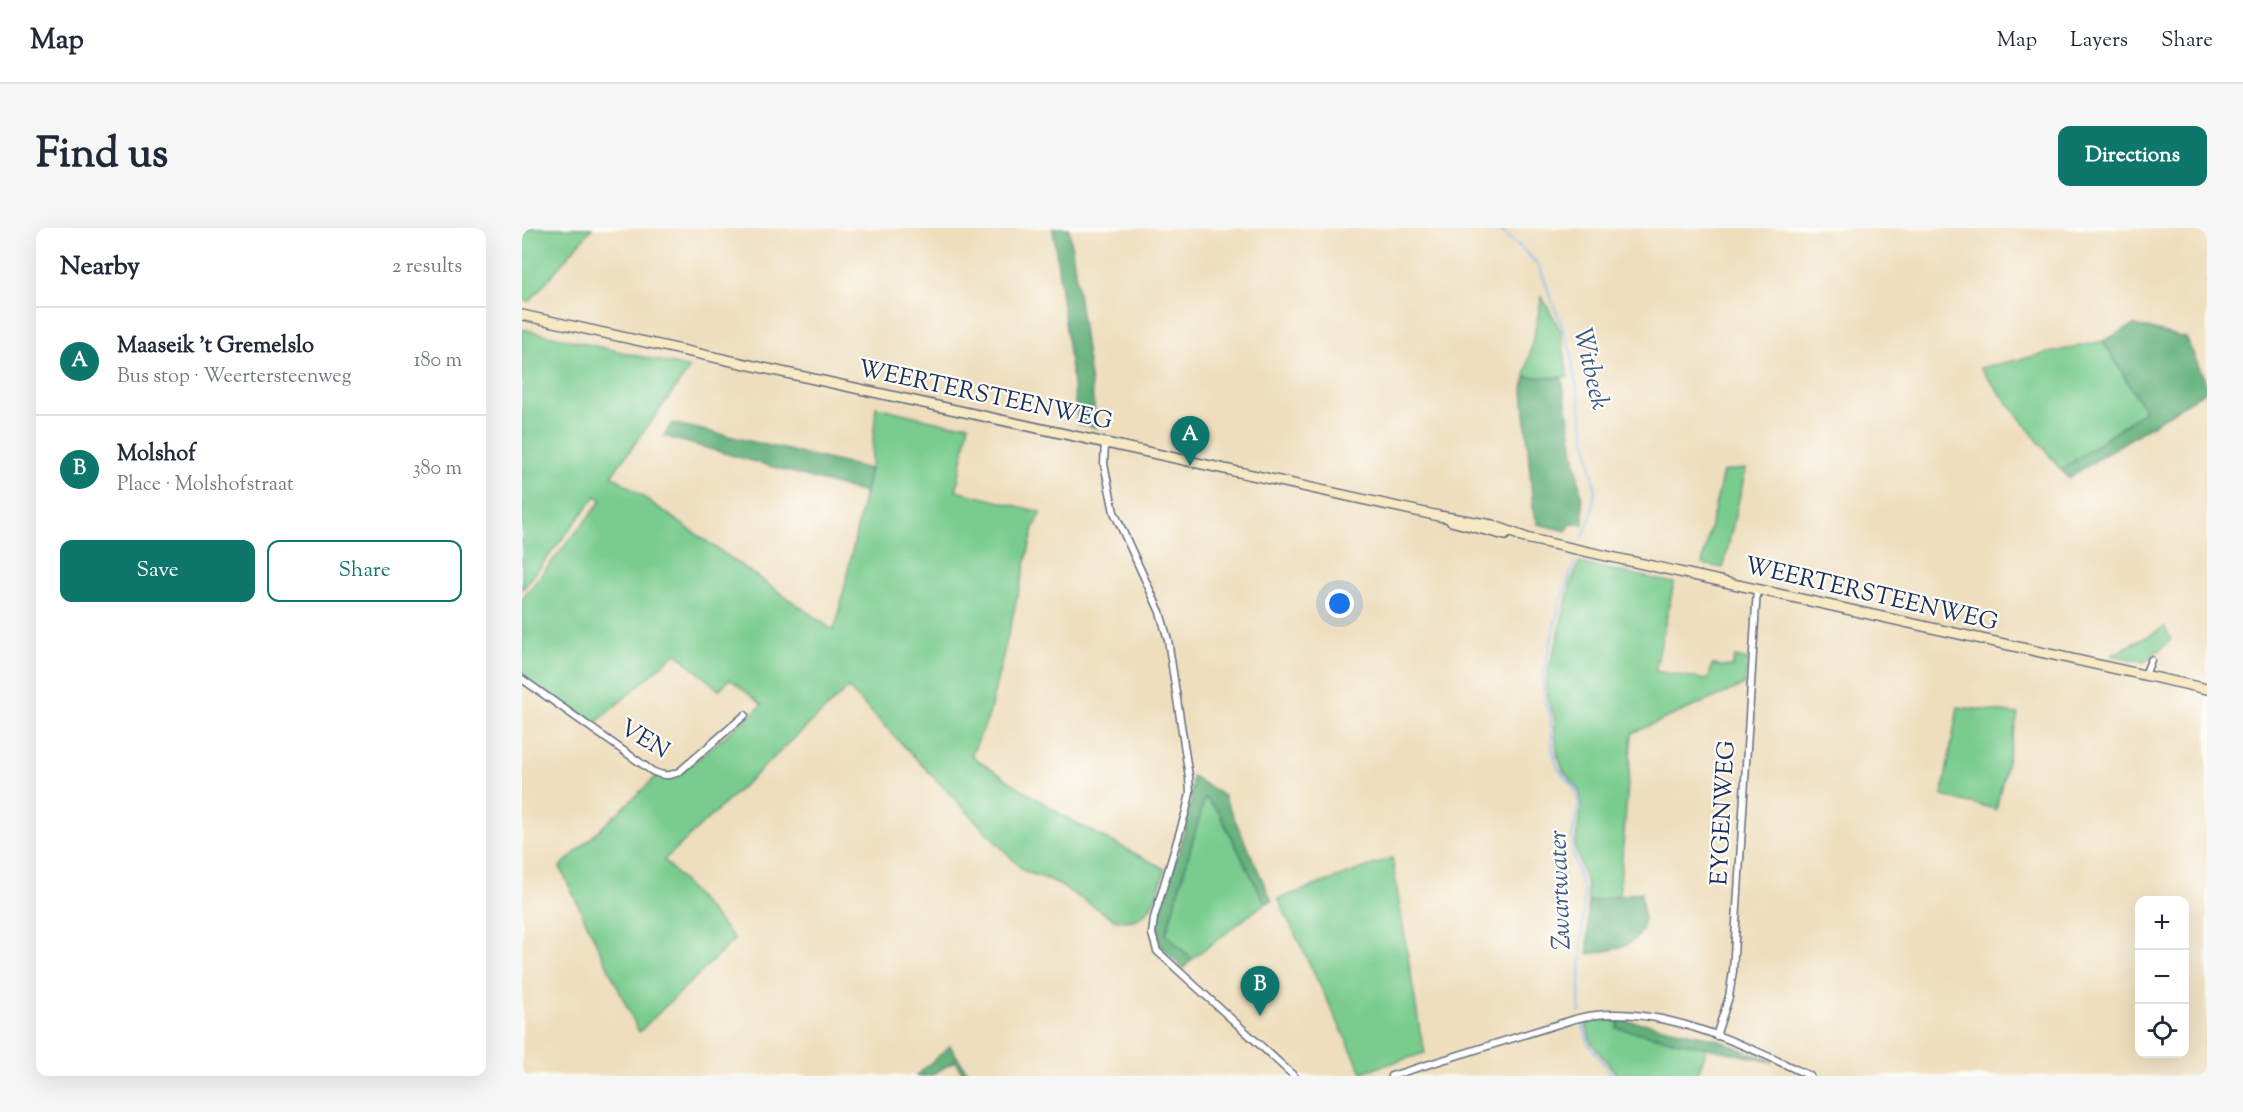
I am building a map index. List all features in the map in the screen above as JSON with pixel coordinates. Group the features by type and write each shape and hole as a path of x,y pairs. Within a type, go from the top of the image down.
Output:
{"main road":[{"name":"WEERTERSTEENWEG","path":"522,315 1439,516 1492,525 1527,538 2207,689"}],"street":[{"path":"1105,442 1104,464 1114,512 1160,612 1168,640 1189,777 1190,793 1186,811 1154,918 1152,934 1157,951 1294,1076"},
{"name":"EYGENWEG","path":"1716,1036 1729,997 1733,971 1757,589"},
{"path":"2145,675 2151,660"},
{"name":"VEN","path":"522,679 652,771 661,775 672,775 680,771 745,715"},
{"path":"1391,1076 1575,1019 1603,1013 1634,1015 1680,1024 1762,1053 1810,1076"}],"green space":[{"path":"522,228 592,228 530,301 522,300"},
{"path":"1053,228 1069,228 1097,428 1078,424"},
{"path":"1542,297 1561,331 1568,377 1525,377"},
{"path":"2134,325 2186,338 2207,385 2207,390 2068,478 2061,470 2145,411 2103,341"},
{"path":"522,329 690,368 612,475 833,630 838,618 871,463 876,407 948,424 969,424 956,491 1041,512 1034,528 988,718 971,756 1068,819 1165,869 1155,899 1144,914 1126,921 1114,919 1053,881 1024,871 848,688 664,860 735,939 639,1032 560,867 657,776 682,772 762,705 730,679 719,690 676,653 592,726 522,677 522,599 602,500 596,496 522,590"},
{"path":"2103,341 2145,411 2061,470 1980,368"},
{"path":"1525,377 1562,378 1583,507 1583,524 1571,524 1566,531 1538,524 1533,508 1523,389"},
{"path":"672,423 870,469 865,493 664,436"},
{"path":"1746,469 1723,568 1702,564 1723,472"},
{"path":"1579,563 1674,583 1655,671 1708,680 1712,665 1732,667 1735,657 1748,660 1744,685 1632,733 1619,896 1588,902 1587,885 1575,847 1582,803 1578,789 1563,770 1557,753 1554,715 1546,687 1548,670 1570,585"},
{"path":"2165,627 2171,640 2144,662 2112,655"},
{"path":"1958,707 2018,714 1996,809 1942,796"},
{"path":"1192,776 1224,796 1272,901 1265,903 1218,811 1205,798 1166,934 1192,959 1183,969 1160,945 1157,922 1181,844 1191,801"},
{"path":"1205,797 1218,811 1265,903 1192,959 1166,935"},
{"path":"1392,858 1425,1053 1362,1072 1278,899"},
{"path":"1641,892 1643,925 1636,939 1621,947 1588,954 1588,902"},
{"path":"1598,1020 1619,1020 1617,1028 1707,1048 1697,1076 1618,1076 1591,1042 1586,1024"},
{"path":"1619,1020 1649,1024 1715,1039 1773,1062 1617,1028"},
{"path":"950,1046 970,1076 964,1076 955,1061 930,1076 916,1076"}],"waterway":[{"name":"Witbeek","path":"1497,228 1524,251 1540,270 1570,349 1595,488 1592,513 1583,538"},
{"name":"Zwartwater","path":"1575,562 1561,600 1542,680 1545,702 1550,713 1553,752 1558,768 1574,788 1579,804 1572,837 1573,854 1584,894 1580,1013"},
{"name":"Witbeek","path":"1582,1021 1588,1043 1613,1076"}],"place":[{"name":"Maaseik 't Gremelslo","path":"1190,466"},
{"name":"Molshof","path":"1260,1016"}]}
